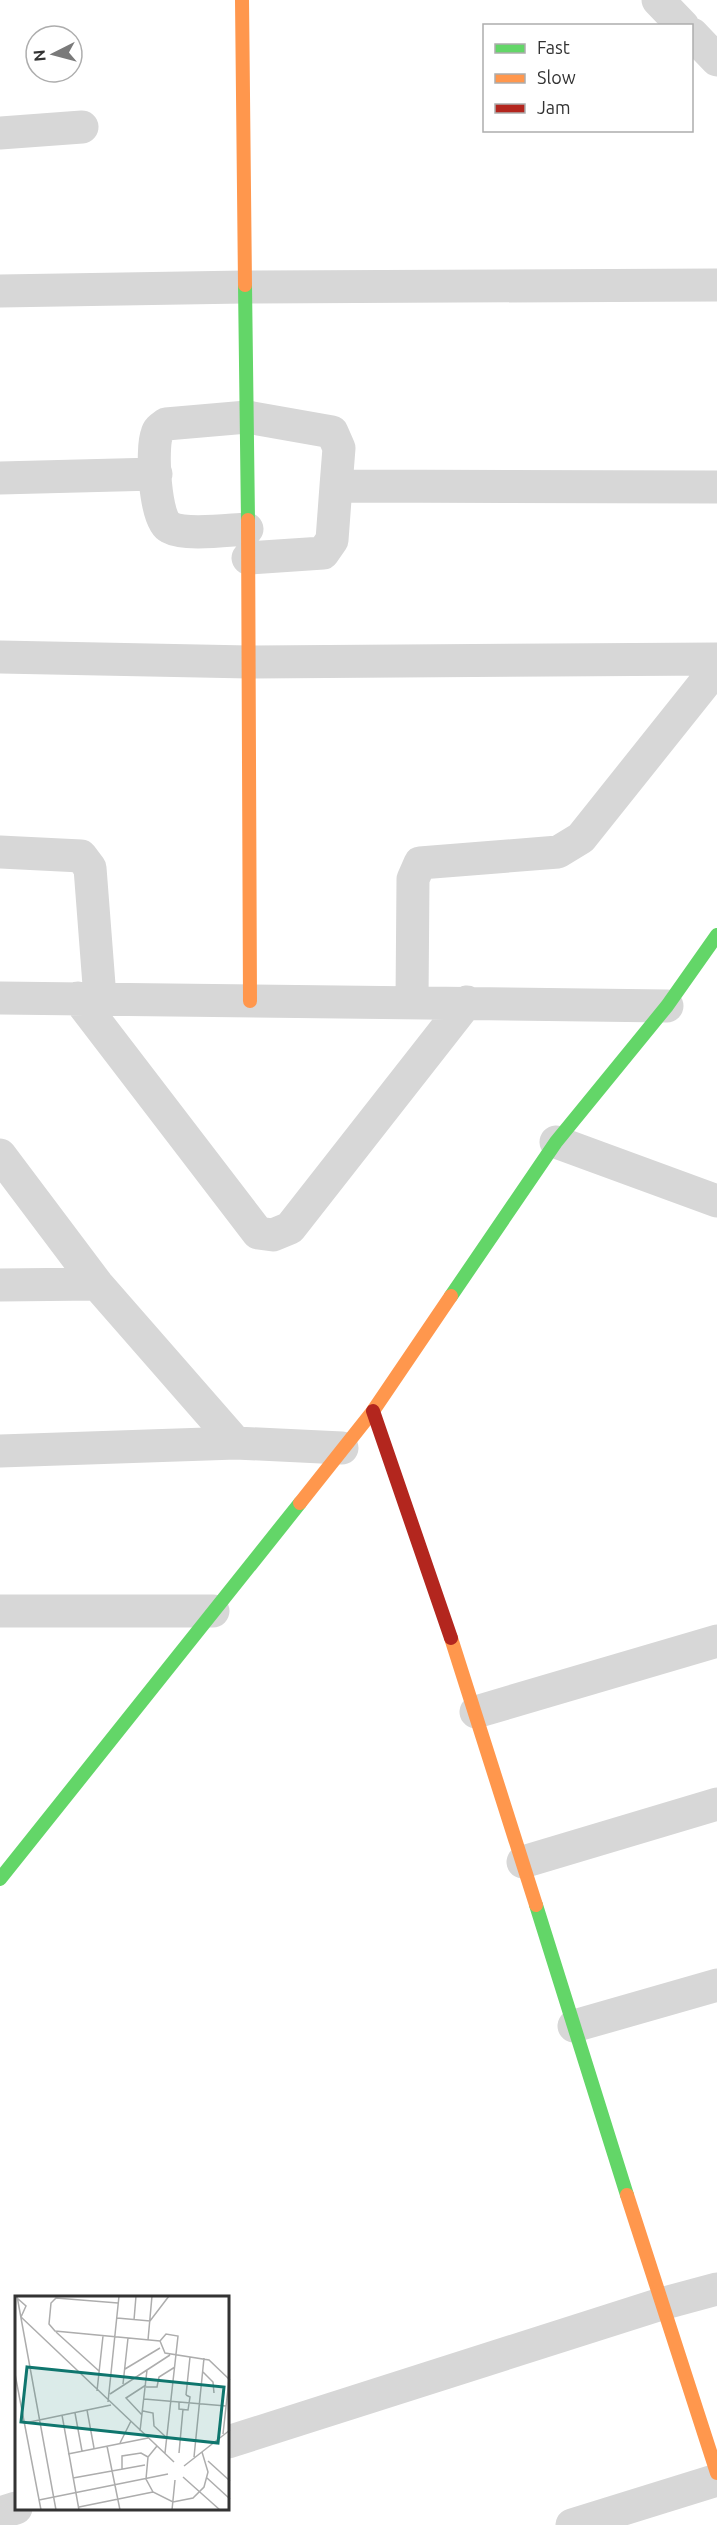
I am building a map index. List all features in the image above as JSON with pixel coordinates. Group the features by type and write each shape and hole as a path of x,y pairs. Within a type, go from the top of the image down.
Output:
{"street":[{"path":"242,0 244,287 248,417 250,1001"},
{"path":"658,0 681,24"},
{"path":"693,35 717,60"},
{"path":"0,133 82,127"},
{"path":"0,291 244,287 717,285"},
{"path":"248,417 332,432 339,448 332,540 323,553 248,544 170,528 164,524 159,515 156,474 157,432 166,424 248,417"},
{"path":"0,478 156,474"},
{"path":"336,486 717,487"},
{"path":"0,657 249,662 717,659"},
{"path":"412,1001 413,879 420,863 558,852 581,838 711,675 717,664"},
{"path":"0,852 81,856 90,868 89,998 258,1233 273,1235 290,1228 467,1002"},
{"path":"0,1879 373,1411 556,1142 667,1006 717,935"},
{"path":"0,998 412,1001 667,1006"},
{"path":"556,1142 717,1201"},
{"path":"0,1155 98,1284 236,1443"},
{"path":"0,1285 98,1284"},
{"path":"373,1411 477,1712 661,2304 717,2473"},
{"path":"0,1451 236,1443 342,1448"},
{"path":"0,1611 213,1611"},
{"path":"477,1712 717,1641"},
{"path":"523,1862 717,1804"},
{"path":"574,2026 717,1985"},
{"path":"230,2441 661,2304 717,2289"},
{"path":"572,2525 717,2480"},
{"path":"0,2513 15,2508"}],"traffic: fast":[{"path":"245,285 248,520"},
{"path":"451,1296 556,1142 667,1006 717,935"},
{"path":"0,1879 300,1503"},
{"path":"536,1905 627,2195"}],"traffic: slow":[{"path":"242,0 245,285"},
{"path":"248,520 250,1001"},
{"path":"300,1503 373,1411 451,1296"},
{"path":"451,1638 536,1905"},
{"path":"627,2195 717,2473"}],"traffic: jam":[{"path":"373,1411 451,1638"}]}
